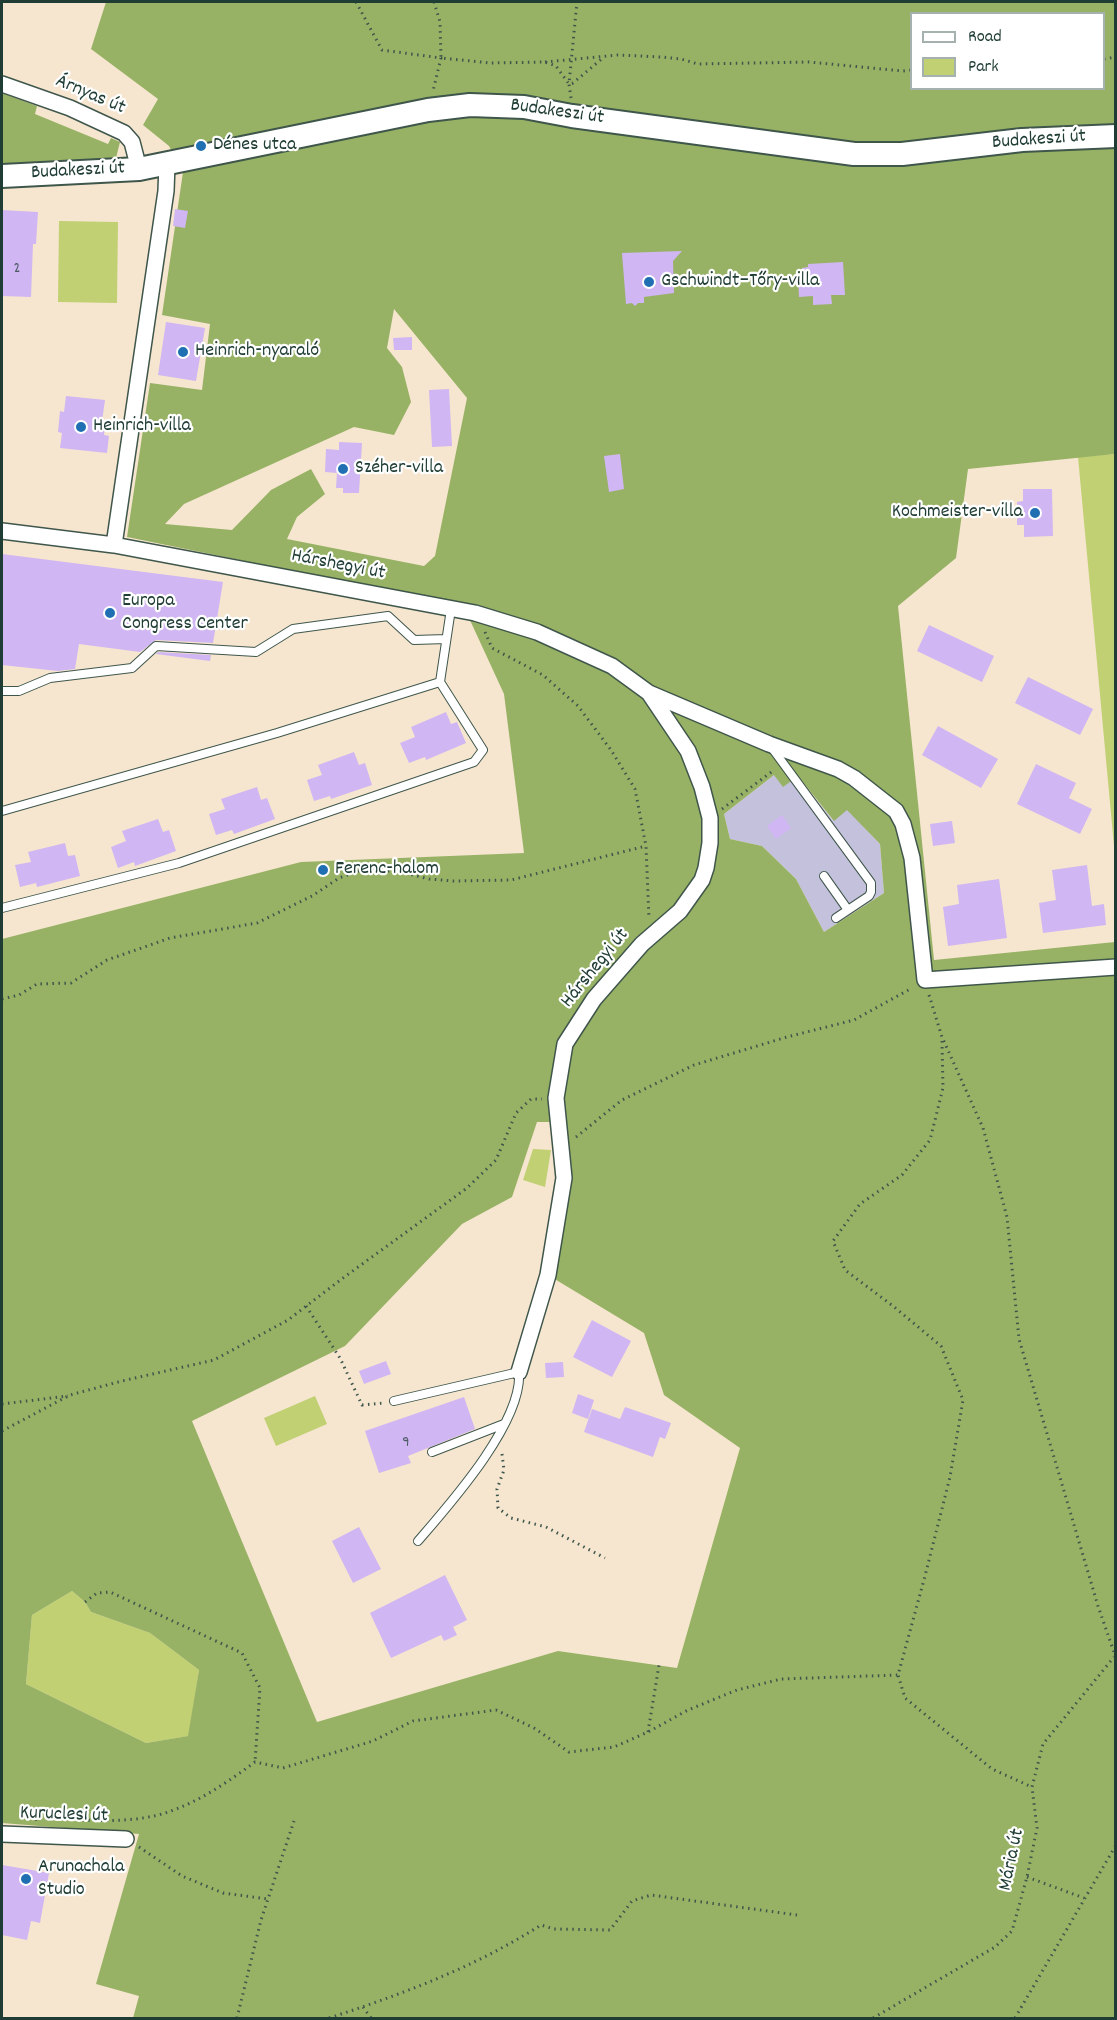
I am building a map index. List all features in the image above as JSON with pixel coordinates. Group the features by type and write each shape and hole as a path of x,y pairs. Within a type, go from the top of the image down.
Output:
{"main road":[{"name":"Budakeszi út","path":"2,176 139,169 428,110 492,104 524,106 572,116 854,154 902,154 1022,140 1116,136"}],"street":[{"name":"Árnyas út","path":"2,84 70,108 124,133 132,142 139,169"},
{"path":"114,545 163,213 167,164"},
{"name":"Hárshegyi út","path":"2,531 114,545 475,613 537,632 612,666 649,693 769,744 838,769 854,778 896,811 903,824 912,858 925,980"},
{"name":"Hárshegyi út","path":"519,1372 548,1275 564,1178 556,1098 565,1044 594,999 642,944 680,911 702,880 706,868 710,843 710,818 702,787 688,751 649,693"},
{"path":"925,980 1116,967"},
{"name":"Kuruclesi út","path":"6,1834 126,1839"}],"lane":[{"path":"2,908 179,863 474,762 483,750 440,682 451,609"},
{"path":"2,691 19,691 50,678 132,668 156,646 256,652 293,629 388,616 414,640 446,639"},
{"path":"2,811 277,733 440,682"},
{"path":"769,744 871,883 869,896 836,918"},
{"path":"824,876 848,910"},
{"path":"394,1401 519,1372 520,1384 512,1410 495,1442 452,1501 418,1541"},
{"path":"432,1452 504,1424"}],"path":[{"path":"356,2 382,50 441,58 491,63 544,62 618,54 681,59 698,64 809,62 910,70"},
{"path":"428,110 441,58 440,22 434,2"},
{"path":"572,116 569,84 577,2"},
{"path":"569,84 605,56"},
{"path":"544,62 556,66 569,84"},
{"path":"475,613 492,648 543,675 578,706 611,750 635,789 646,846 649,922 642,944"},
{"path":"710,818 783,763"},
{"path":"2,999 19,995 37,984 71,983 106,960 170,938 257,923 312,896 339,878 359,871 397,871 429,879 453,881 511,880 646,846"},
{"path":"562,1147 622,1100 694,1065 854,1020 925,980 942,1037 983,1128 1007,1217 1019,1339 1115,1657"},
{"path":"942,1037 943,1088 930,1140 902,1175 860,1204 833,1241 845,1270 941,1346 963,1400 950,1477 926,1576 898,1675 905,1698 992,1769 1032,1786"},
{"path":"2,1404 70,1395 214,1360 288,1320 467,1188 495,1160 516,1113 531,1099 556,1098"},
{"path":"306,1306 340,1358 362,1405 394,1401"},
{"path":"2,1431 70,1395"},
{"path":"495,1442 501,1452 504,1470 497,1489 498,1508 511,1518 546,1527 605,1558"},
{"path":"85,1602 97,1593 110,1592 242,1653 260,1688 255,1762"},
{"name":"Mária út","path":"873,2019 995,1947 1012,1931 1027,1877 1037,1828 1032,1786 1043,1744 1115,1657"},
{"path":"648,1732 659,1665"},
{"path":"6,1834 38,1818 130,1820 171,1812 217,1790 255,1762 284,1768 373,1741 413,1721 496,1710 534,1728 569,1752 615,1747 688,1710 737,1690 781,1679 898,1675"},
{"path":"237,2019 268,1899 294,1821"},
{"path":"126,1839 182,1876 223,1893 268,1899"},
{"path":"1015,2019 1116,1845"},
{"path":"1027,1877 1084,1898"},
{"path":"329,2019 437,1980 510,1944 541,1925 554,1929 610,1930 632,1901 651,1895 797,1915"},
{"path":"363,2007 371,2019"}],"shaded area":[{"path":"774,775 797,776 833,820 847,809 880,844 884,893 824,932 796,879 762,846 730,839 724,814"}],"green space":[{"path":"106,2 1115,2 1115,454 968,469 956,558 898,606 934,960 1115,942 1115,2018 133,2018 139,1996 96,1984 139,1834 2,1823 2,939 301,862 524,853 504,694 469,618 470,607 127,537 150,383 202,390 210,324 162,315 183,172 169,146 143,125 158,99 91,49","holes":["394,309 467,398 435,556 424,566 287,539 297,517 325,494 311,469 271,490 232,530 165,524 184,504 354,427 394,435 411,402 402,367 387,348","774,775 783,787 798,776 834,821 847,810 880,844 884,893 824,932 796,879 762,846 730,839 724,814","537,1122 558,1122 564,1178 548,1275 644,1333 664,1395 740,1448 677,1668 558,1651 317,1722 192,1421 345,1346 462,1224 512,1197","72,1591 85,1602 91,1612 150,1633 199,1670 188,1736 146,1743 26,1684 32,1615"]},
{"path":"2,93 37,106 35,114 108,144 111,138 120,142 115,162 2,168"},
{"path":"59,221 118,222 117,303 58,302"},
{"path":"1116,454 1115,857 1078,457"},
{"path":"533,1149 551,1150 545,1187 523,1180"},
{"path":"315,1396 327,1424 276,1446 264,1418"},
{"path":"72,1591 85,1602 91,1612 150,1633 199,1670 189,1736 146,1743 26,1684 32,1615"}],"building":[{"path":"175,209 188,211 185,228 173,226"},
{"path":"2,210 38,212 36,244 33,244 31,297 2,296"},
{"name":"Gschwindt–Tőry-villa","path":"682,251 673,261 674,293 644,297 644,303 638,303 635,306 632,303 626,304 622,253"},
{"path":"843,262 845,295 831,295 832,304 813,305 813,296 799,297 798,278 803,278 802,268 808,267 808,264"},
{"name":"Heinrich-nyaraló","path":"166,322 205,328 196,381 158,375"},
{"path":"412,337 412,350 394,350 393,338"},
{"path":"449,389 452,446 432,447 429,390"},
{"name":"Heinrich-villa","path":"66,396 105,400 102,421 105,424 104,435 109,436 107,453 60,448 62,433 58,432 60,411 64,412"},
{"name":"Széher-villa","path":"339,442 362,443 359,493 343,493 343,488 336,488 337,473 325,472 326,449 339,450"},
{"path":"620,454 624,489 609,492 604,456"},
{"name":"Kochmeister-villa","path":"1023,489 1052,489 1053,536 1024,537 1024,525 1017,525 1017,502 1023,501"},
{"name":"Europa Congress Center","path":"2,554 223,582 213,643 156,640 140,652 79,644 75,669 58,671 2,665"},
{"path":"929,625 994,656 982,682 917,651"},
{"path":"158,652 211,655 210,661 156,654"},
{"path":"1028,677 1093,709 1080,735 1015,703"},
{"path":"446,712 451,724 457,722 466,743 426,760 425,757 409,763 400,743 415,737 411,727"},
{"path":"938,726 998,759 981,788 922,755"},
{"path":"354,752 359,765 365,763 372,785 331,799 330,796 314,801 307,780 322,775 318,765"},
{"path":"1036,764 1076,783 1069,798 1092,809 1080,834 1017,804"},
{"path":"257,787 261,800 267,798 275,819 234,834 232,830 216,835 209,814 225,809 221,799"},
{"path":"782,815 791,828 776,839 767,826"},
{"path":"158,819 163,832 169,830 176,851 135,866 134,862 118,868 111,847 126,841 122,831"},
{"path":"952,821 955,843 933,846 930,824"},
{"path":"65,843 68,856 75,855 80,876 37,887 36,883 20,887 15,865 31,862 28,852"},
{"path":"1087,865 1092,906 1104,904 1106,925 1043,933 1039,903 1056,900 1052,870"},
{"path":"999,879 1007,938 948,946 943,907 959,904 957,885"},
{"path":"592,1320 631,1341 612,1377 573,1357"},
{"path":"386,1361 391,1374 364,1384 359,1371"},
{"path":"563,1362 564,1377 546,1378 545,1363"},
{"path":"578,1394 594,1400 588,1419 572,1413"},
{"path":"464,1397 475,1429 408,1456 411,1463 379,1473 365,1431"},
{"path":"625,1407 671,1423 665,1439 660,1437 653,1457 584,1432 592,1409 620,1419"},
{"path":"359,1527 381,1569 353,1583 332,1541"},
{"path":"445,1575 467,1620 453,1627 457,1635 444,1641 441,1635 391,1658 370,1613"},
{"path":"2,1865 49,1873 40,1923 31,1921 27,1940 2,1935"}],"place":[{"name":"Dénes utca","path":"201,146"},
{"name":"Gschwindt–Tőry-villa","path":"649,282"},
{"name":"Heinrich-nyaraló","path":"183,352"},
{"name":"Heinrich-villa","path":"81,427"},
{"name":"Széher-villa","path":"343,469"},
{"name":"Kochmeister-villa","path":"1035,513"},
{"name":"Europa Congress Center","path":"110,613"},
{"name":"Ferenc-halom","path":"323,870"},
{"name":"Arunachala Studio","path":"26,1879"}]}
